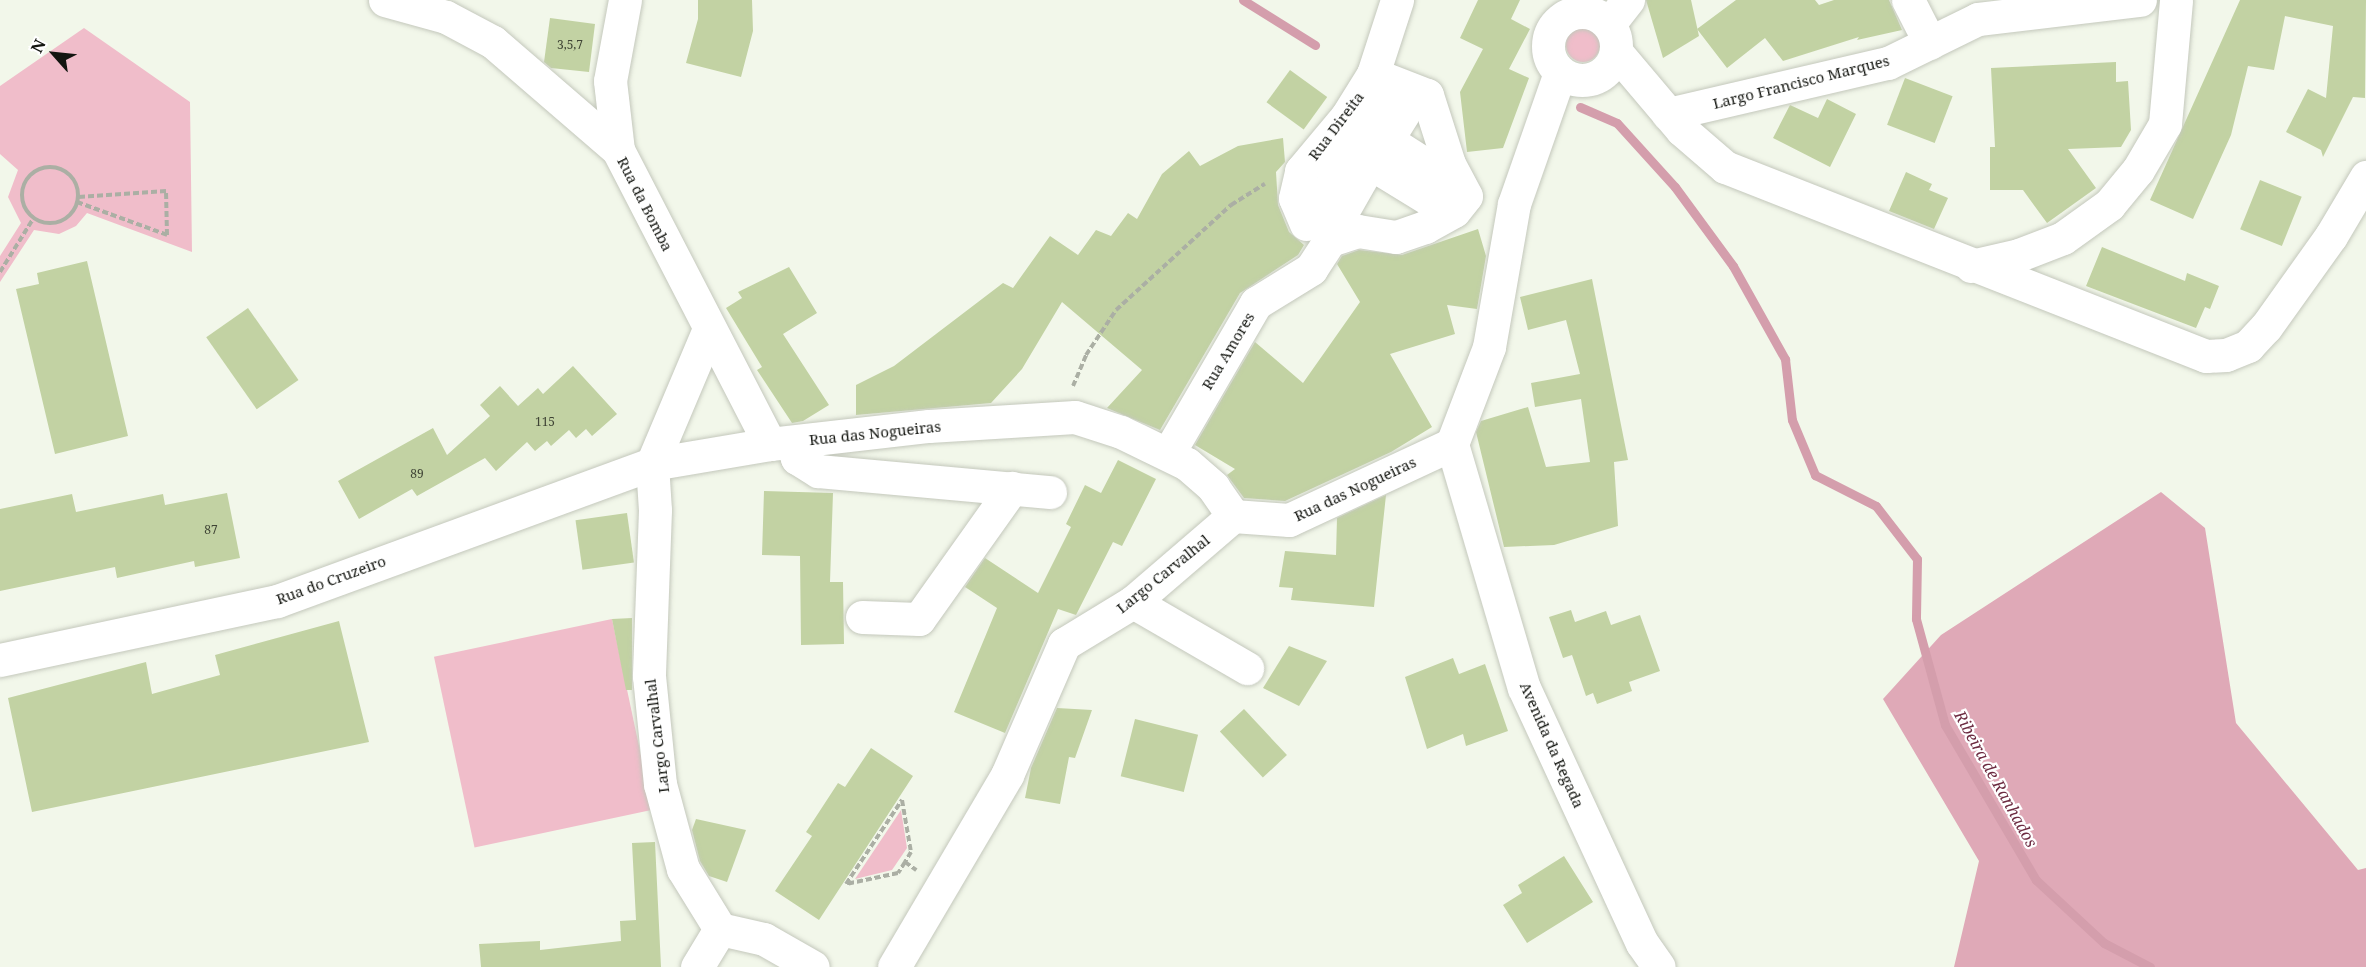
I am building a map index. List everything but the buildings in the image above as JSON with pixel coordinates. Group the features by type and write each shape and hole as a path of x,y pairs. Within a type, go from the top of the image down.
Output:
{"street":[{"path":"385,0 446,17 493,42 618,150"},
{"name":"Rua da Bomba","path":"624,0 610,81 618,150 709,329 781,443 797,458 818,471 1050,492"},
{"name":"Rua Direita","path":"1331,235 1305,223 1294,198 1301,171 1347,116 1373,74 1397,0"},
{"path":"1908,0 1930,43"},
{"name":"Largo Francisco Marques","path":"1668,114 1888,63 1978,19 2140,0"},
{"path":"1971,266 2019,255 2063,238 2109,205 2138,170 2165,124 2176,0"},
{"path":"1563,17 1604,17 1612,63 1594,78 1582,80 1560,73 1548,55 1549,34 1563,17"},
{"path":"1604,17 1668,114 1725,167 1971,266 2206,356 2226,355 2248,346 2266,327 2331,236 2366,177"},
{"path":"1452,444 1489,347 1514,204 1560,73"},
{"path":"1373,74 1427,95 1449,164 1467,196"},
{"name":"Rua Amores","path":"1168,454 1257,303 1311,269 1331,235 1338,222 1335,220 1370,163 1427,198 1442,174 1387,140 1403,114 1383,102 1323,198 1318,195 1305,214 1331,235"},
{"path":"1467,196 1514,204"},
{"path":"1331,235 1358,231 1396,237 1425,227 1455,211 1467,196"},
{"path":"652,464 709,329"},
{"name":"Rua das Nogueiras","path":"652,464 781,443 1064,416 1121,432 1168,454 1205,478 1233,516 1289,520 1452,444"},
{"name":"Avenida da Regada","path":"1452,444 1524,688 1642,943 1659,967"},
{"name":"Rua do Cruzeiro","path":"0,660 277,601 652,464"},
{"name":"Largo Carvalhal","path":"652,464 655,510 649,676 660,784 683,869 720,929"},
{"path":"862,617 919,619 1012,488"},
{"name":"Largo Carvalhal","path":"894,967 1007,775 1064,644 1133,602 1233,516"},
{"path":"1133,602 1247,668"},
{"path":"697,967 720,929 764,939 813,967"}],"path":[{"path":"58,167 67,172 74,179 77,200 62,221 52,223 33,219 21,195 26,178 40,168 58,167"},
{"path":"1064,416 1086,356 1116,310 1231,205 1266,184 1301,171"},
{"path":"166,191 167,235 77,200 166,191"},
{"path":"0,272 33,219"},
{"path":"902,800 911,852 907,864 898,873 846,884 872,842 902,800"}],"shaded area":[{"path":"84,28 190,102 192,252 87,213 76,226 59,234 34,230 0,282 0,256 21,223 8,197 18,170 0,154 0,86"},
{"path":"1583,28 1595,33 1600,45 1595,57 1583,62 1571,57 1566,45 1571,33"},
{"path":"2161,492 2205,528 2236,723 2358,870 2366,868 2366,967 1954,967 1979,861 1883,699 1941,635"},
{"path":"612,619 653,810 475,848 434,657"},
{"path":"901,810 907,848 892,870 855,879"}],"waterway":[{"name":"Ribeira de Ranhados","path":"1243,0 1315,45"},
{"name":"Ribeira de Ranhados","path":"1580,107 1617,123 1675,187 1733,266 1785,359 1792,420 1815,475 1876,506 1917,559 1916,619 1945,725 2036,880 2104,943 2150,967"}]}
